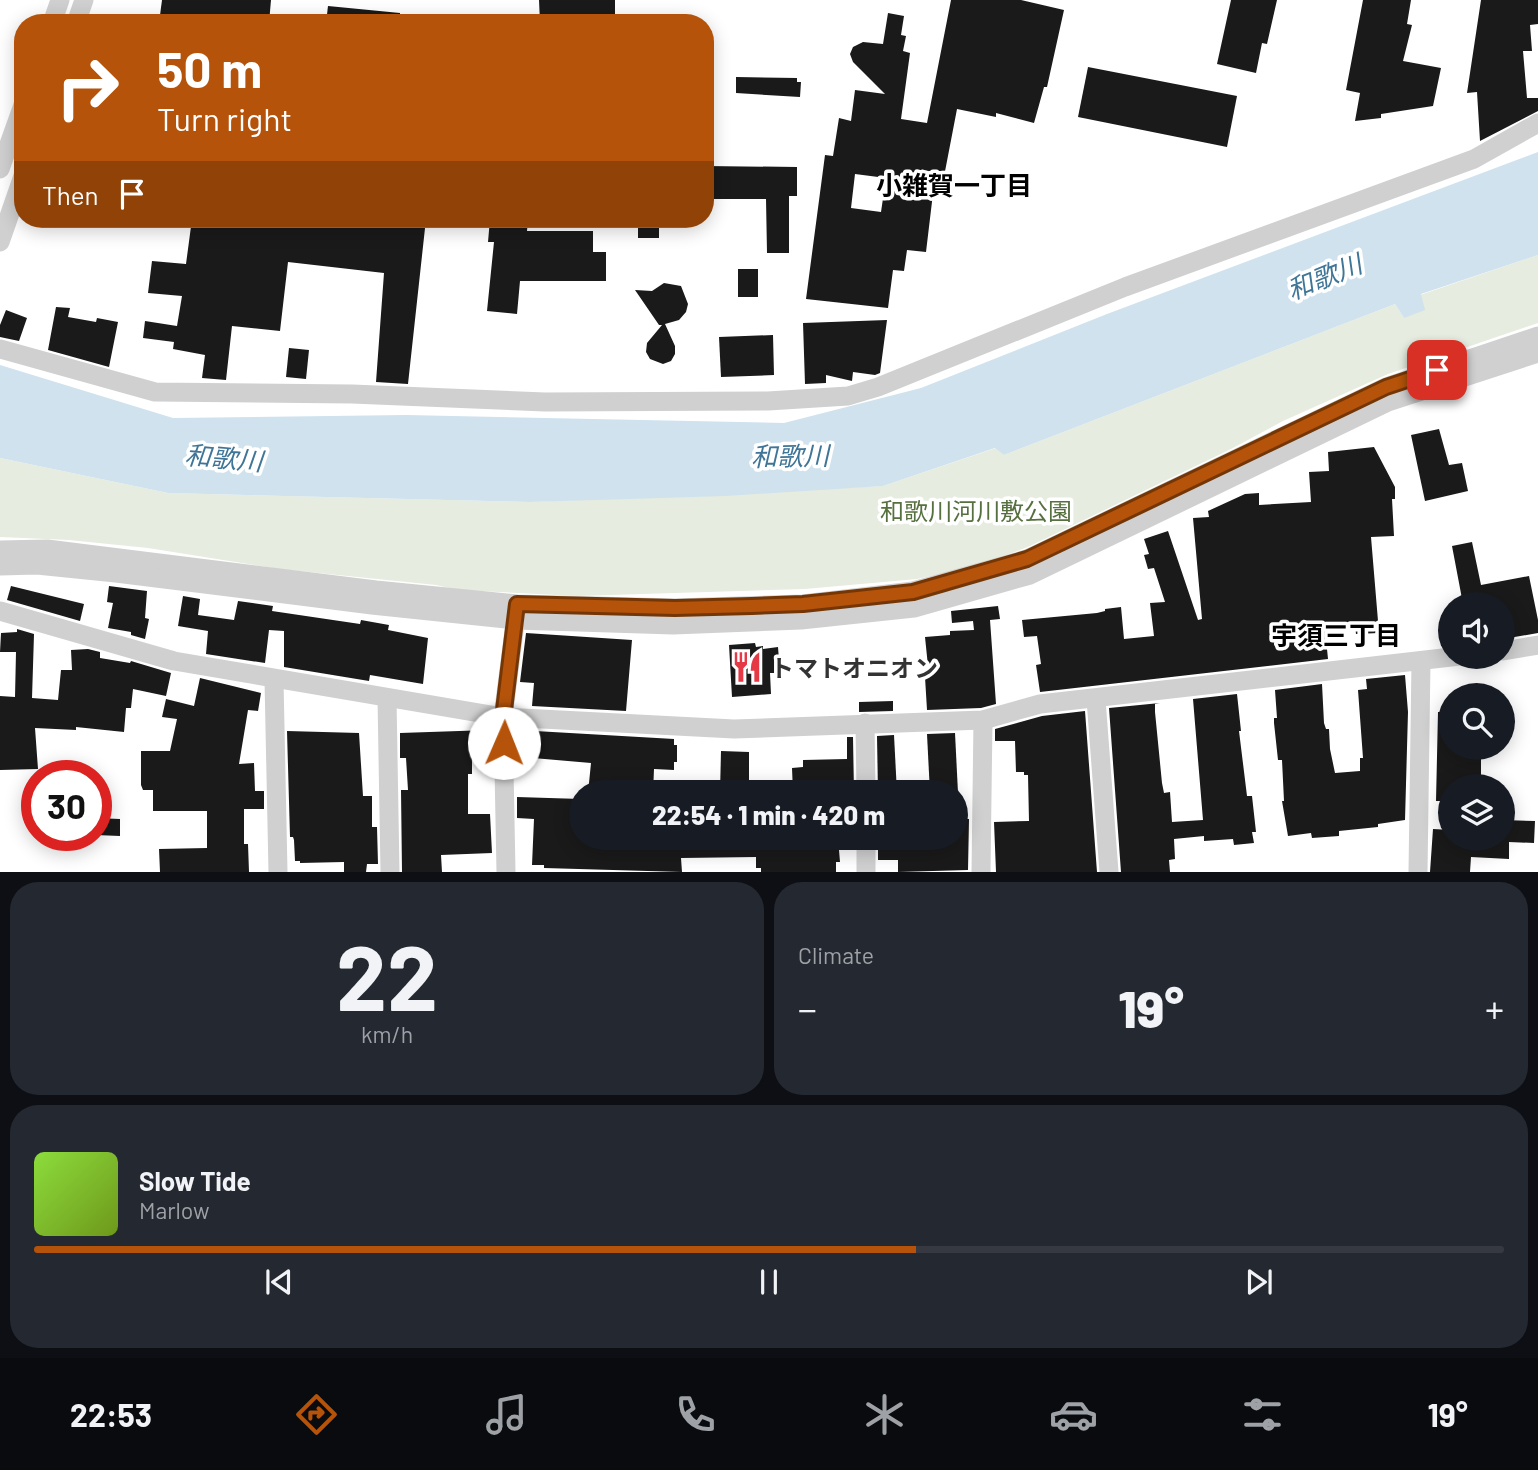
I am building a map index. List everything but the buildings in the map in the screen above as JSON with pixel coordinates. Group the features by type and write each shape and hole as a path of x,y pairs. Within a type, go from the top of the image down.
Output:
{"street":[{"path":"0,349 155,392 352,394 545,402 768,401 848,396 878,387 1125,287 1474,159 1538,123"},
{"path":"0,169 14,130"},
{"path":"0,242 14,202"},
{"path":"0,550 47,549 376,590 516,612 764,606 913,592 1027,559 1386,387 1538,336"},
{"path":"0,566 37,565 103,572 385,607 516,612 686,624 801,620 914,608 1030,575 1388,402 1538,353"},
{"path":"0,611 174,661 503,718 734,729 983,720 1040,704 1438,659"},
{"path":"506,872 503,718 516,612"},
{"path":"1515,649 1538,645"},
{"path":"1418,872 1421,661"},
{"path":"274,680 278,872"},
{"path":"387,698 390,872"},
{"path":"1096,699 1108,872"},
{"path":"981,872 983,720"},
{"path":"865,723 866,780"},
{"path":"866,850 866,872"}],"green space":[{"name":"和歌川河川敷公園","path":"1538,255 1538,323 1388,374 1283,421 1030,546 981,565 917,579 805,589 577,596 458,590 436,585 279,569 148,548 69,540 0,537 0,458 168,493 530,502 883,486 996,448 1004,455 1395,304 1404,318 1420,295"}],"water":[{"name":"和歌川","path":"1538,152 1538,255 1421,294 1425,310 1404,318 1395,304 1004,455 995,448 883,486 725,496 530,502 168,493 0,458 0,365 173,418 406,415 784,423 921,388 1107,314"}],"place":[{"name":"トマトオニオン","path":"747,667"}],"district":[{"name":"小雑賀一丁目","path":"954,184"},
{"name":"宇須三丁目","path":"1336,634"}],"route":[{"path":"504,743 503,718 517,604 675,608 752,606 803,604 913,592 1027,559 1386,387 1437,370"}]}
